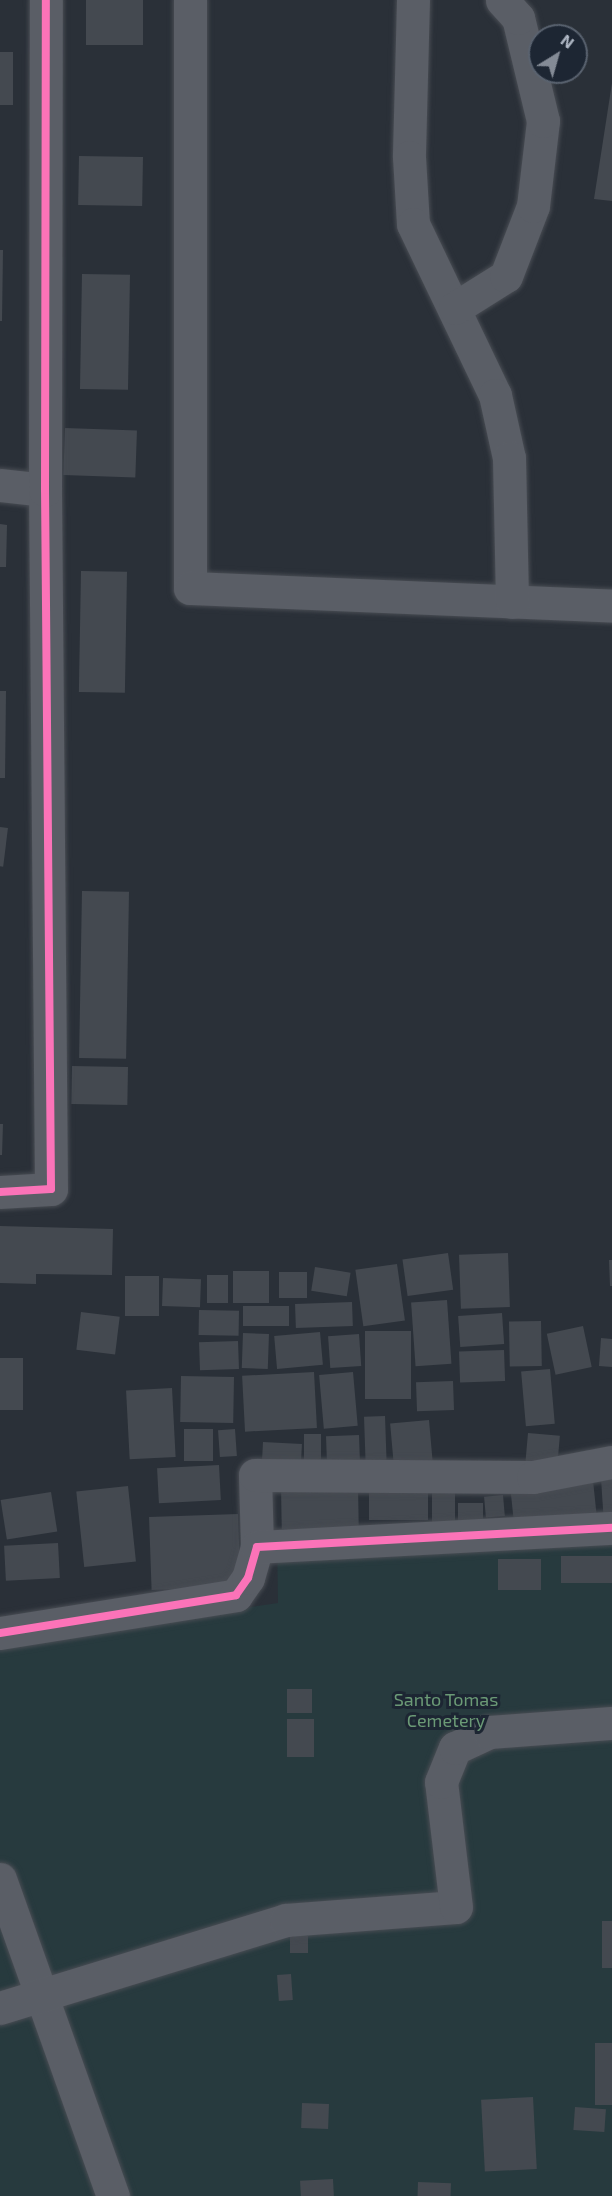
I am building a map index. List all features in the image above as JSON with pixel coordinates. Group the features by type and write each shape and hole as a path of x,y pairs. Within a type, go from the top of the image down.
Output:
{"street":[{"path":"0,1192 51,1189 45,490 46,0"},
{"path":"190,0 190,588 612,606"},
{"path":"413,0 409,157 413,224 495,395 510,458 512,602"},
{"path":"455,308 506,276 533,206 543,121 518,18 502,0"},
{"path":"0,485 45,490"},
{"path":"0,1633 236,1595 248,1578 257,1547 255,1475 533,1478 612,1462"},
{"path":"257,1547 612,1528"},
{"path":"0,2008 41,1998 286,1920 456,1907 441,1782 455,1748 489,1732 612,1723"},
{"path":"0,1879 113,2196"}],"green space":[{"name":"Santo Tomas Cemetery","path":"277,1536 612,1540 612,2196 0,2196 0,1644 278,1603"}],"building":[{"path":"86,0 143,0 143,45 86,45"},
{"path":"0,52 13,52 13,105 0,105"},
{"path":"612,83 612,201 594,199"},
{"path":"79,156 143,157 142,206 78,205"},
{"path":"0,250 3,250 2,321 0,321"},
{"path":"82,274 130,275 128,390 80,389"},
{"path":"65,428 137,431 135,477 63,475"},
{"path":"0,524 7,525 6,567 0,567"},
{"path":"81,571 127,572 125,693 79,692"},
{"path":"0,691 6,691 5,778 0,778"},
{"path":"0,827 8,828 3,867 0,866"},
{"path":"82,891 129,892 126,1059 79,1058"},
{"path":"72,1066 128,1067 127,1105 71,1104"},
{"path":"0,1124 3,1124 2,1155 0,1155"},
{"path":"0,1226 113,1229 112,1275 36,1274 36,1284 0,1283"},
{"path":"448,1253 453,1290 408,1296 402,1259"},
{"path":"508,1253 510,1307 461,1309 459,1255"},
{"path":"609,1260 612,1260 612,1286 610,1286"},
{"path":"397,1264 405,1320 363,1326 355,1270"},
{"path":"315,1267 351,1273 347,1296 311,1291"},
{"path":"233,1271 269,1271 269,1303 233,1303"},
{"path":"279,1272 307,1272 307,1298 279,1298"},
{"path":"207,1275 228,1275 228,1303 207,1303"},
{"path":"125,1276 159,1276 159,1316 125,1316"},
{"path":"163,1278 201,1279 200,1307 162,1306"},
{"path":"447,1300 451,1364 416,1366 411,1303"},
{"path":"352,1302 353,1326 296,1328 295,1304"},
{"path":"243,1306 289,1306 289,1326 243,1326"},
{"path":"199,1310 239,1311 239,1336 199,1335"},
{"path":"81,1312 120,1317 115,1354 76,1350"},
{"path":"502,1313 504,1344 460,1347 458,1316"},
{"path":"541,1321 542,1366 510,1367 509,1322"},
{"path":"583,1326 592,1367 556,1375 547,1334"},
{"path":"365,1331 411,1331 411,1399 365,1399"},
{"path":"320,1332 323,1365 277,1369 274,1336"},
{"path":"243,1333 269,1334 268,1369 242,1368"},
{"path":"359,1334 361,1366 330,1368 328,1336"},
{"path":"601,1338 612,1339 612,1367 599,1366"},
{"path":"238,1341 239,1369 200,1370 199,1342"},
{"path":"504,1350 505,1381 460,1383 459,1352"},
{"path":"0,1358 23,1358 23,1410 0,1410"},
{"path":"550,1369 555,1424 526,1426 521,1372"},
{"path":"314,1372 317,1428 245,1432 242,1376"},
{"path":"353,1372 358,1426 324,1429 319,1375"},
{"path":"181,1376 234,1377 233,1423 180,1422"},
{"path":"453,1381 454,1410 417,1411 416,1382"},
{"path":"172,1388 176,1457 130,1459 126,1390"},
{"path":"385,1416 387,1469 366,1470 364,1417"},
{"path":"429,1420 433,1463 394,1466 390,1423"},
{"path":"184,1429 213,1429 213,1461 184,1461"},
{"path":"235,1429 237,1456 220,1457 218,1430"},
{"path":"528,1433 560,1436 557,1471 525,1468"},
{"path":"304,1434 321,1434 321,1469 304,1469"},
{"path":"359,1435 360,1471 327,1472 326,1436"},
{"path":"263,1442 302,1444 300,1473 261,1471"},
{"path":"219,1465 221,1500 159,1503 157,1468"},
{"path":"592,1471 598,1524 515,1532 509,1480"},
{"path":"612,1477 612,1524 604,1525 601,1478"},
{"path":"358,1485 359,1528 282,1529 281,1486"},
{"path":"432,1485 455,1485 455,1523 432,1523"},
{"path":"128,1486 136,1562 84,1567 76,1491"},
{"path":"369,1486 428,1486 428,1520 369,1520"},
{"path":"51,1492 57,1532 7,1539 1,1500"},
{"path":"503,1495 505,1516 486,1518 484,1497"},
{"path":"458,1503 483,1503 483,1528 458,1528"},
{"path":"238,1514 241,1587 152,1590 149,1517"},
{"path":"58,1543 60,1578 6,1581 4,1546"},
{"path":"561,1556 612,1556 612,1583 561,1583"},
{"path":"498,1559 541,1559 541,1590 498,1590"},
{"path":"287,1689 312,1689 312,1713 287,1713"},
{"path":"287,1719 314,1719 314,1757 287,1757"},
{"path":"602,1921 612,1921 612,1968 602,1968"},
{"path":"290,1936 308,1936 308,1953 290,1953"},
{"path":"291,1974 293,2000 279,2001 277,1975"},
{"path":"595,2043 612,2043 612,2105 595,2105"},
{"path":"533,2097 537,2169 485,2172 481,2100"},
{"path":"302,2103 329,2104 328,2129 301,2128"},
{"path":"575,2107 606,2109 604,2132 573,2130"},
{"path":"333,2179 334,2196 301,2196 300,2181"},
{"path":"418,2182 451,2183 451,2196 418,2196"}],"cycle path":[{"path":"0,1192 51,1189 45,490 46,0"},
{"path":"0,1633 236,1595 248,1578 257,1547 612,1528"}]}
